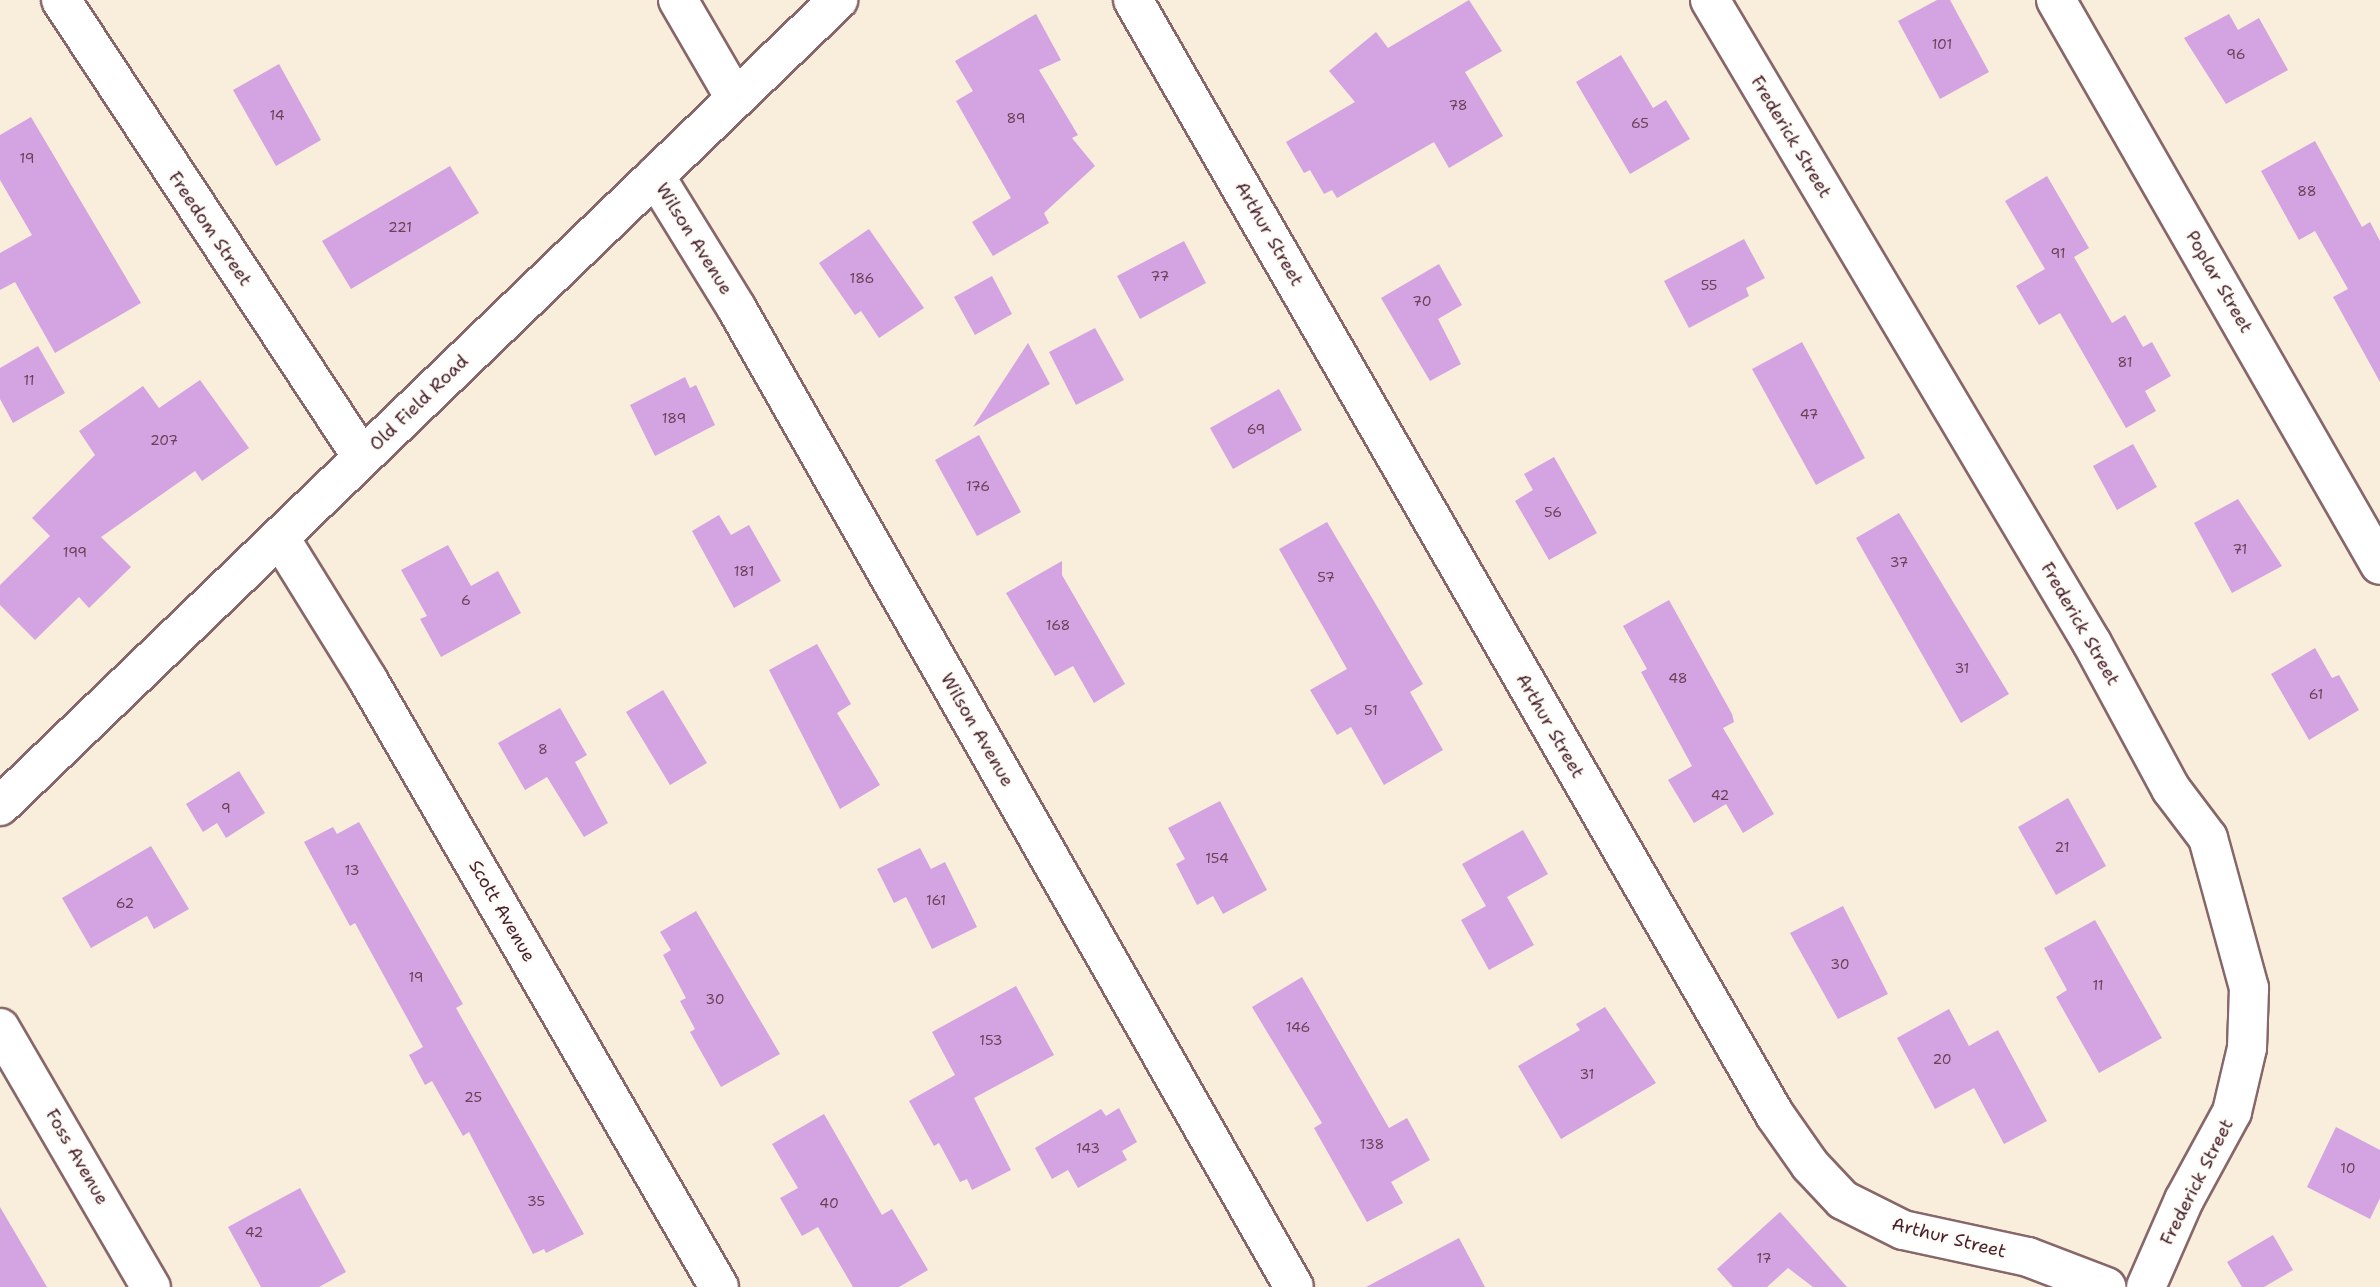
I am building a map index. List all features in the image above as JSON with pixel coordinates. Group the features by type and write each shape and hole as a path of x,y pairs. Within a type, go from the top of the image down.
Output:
{"street":[{"name":"Freedom Street","path":"61,0 362,457"},
{"path":"678,0 736,98"},
{"name":"Old Field Road","path":"0,806 838,0"},
{"name":"Arthur Street","path":"1133,0 1775,1115 1810,1165 1843,1200 1903,1230 2028,1257 2106,1287"},
{"name":"Frederick Street","path":"1710,0 2085,631 2171,789 2207,838 2249,988 2247,1048 2232,1112 2184,1200 2146,1287"},
{"name":"Poplar Street","path":"2056,0 2380,565"},
{"name":"Wilson Avenue","path":"655,176 744,321 1294,1287"},
{"name":"Scott Avenue","path":"280,538 375,692 719,1287"},
{"name":"Foss Avenue","path":"0,1028 151,1287"}],"building":[{"path":"1469,0 1502,51 1465,72 1503,136 1449,168 1434,142 1337,198 1332,190 1324,194 1310,170 1304,173 1286,142 1355,102 1329,71 1376,32 1388,48"},
{"path":"1937,0 1950,0 1989,72 1940,99 1898,21"},
{"path":"1036,14 1061,60 1039,70 1078,135 1072,138 1095,166 1044,213 1049,223 993,256 972,222 1011,198 956,101 973,91 955,61"},
{"path":"2229,14 2238,30 2259,18 2288,70 2226,104 2184,38"},
{"path":"1621,55 1653,108 1666,100 1690,139 1630,174 1576,82"},
{"path":"279,64 321,140 276,166 233,90"},
{"path":"31,117 141,303 55,353 15,282 0,290 0,253 32,235 0,180 0,135"},
{"path":"2315,141 2362,227 2370,222 2380,241 2380,382 2333,297 2348,289 2315,231 2299,240 2261,171"},
{"path":"450,166 479,213 351,289 322,241"},
{"path":"2047,176 2089,248 2074,257 2112,323 2125,315 2143,347 2152,342 2171,376 2145,391 2156,411 2126,428 2060,313 2039,325 2016,286 2045,269 2005,201"},
{"path":"869,229 924,308 879,338 861,311 855,315 819,263"},
{"path":"1744,239 1765,278 1746,288 1749,296 1689,328 1664,281"},
{"path":"1184,241 1206,283 1140,319 1117,276"},
{"path":"1439,264 1462,305 1438,319 1461,364 1430,381 1381,298"},
{"path":"992,276 1012,314 975,335 954,297"},
{"path":"1095,328 1124,380 1076,405 1049,352"},
{"path":"1802,342 1865,458 1816,485 1752,369"},
{"path":"1028,343 1050,384 973,427"},
{"path":"38,346 65,393 13,423 0,399 0,368"},
{"path":"685,377 690,388 696,385 715,425 655,456 630,405"},
{"path":"200,380 249,448 202,481 195,471 101,537 131,567 89,608 79,597 35,640 0,605 0,585 50,536 32,518 95,455 79,431 143,386 159,408"},
{"path":"1279,389 1302,430 1233,469 1210,428"},
{"path":"979,435 1021,512 977,536 935,460"},
{"path":"2133,444 2157,487 2117,510 2093,466"},
{"path":"1554,457 1597,533 1549,560 1515,501 1533,490 1524,474"},
{"path":"2238,499 2282,566 2232,593 2194,523"},
{"path":"1899,513 2009,694 1961,723 1856,538"},
{"path":"719,515 731,535 749,525 781,581 734,608 692,531"},
{"path":"1327,522 1423,684 1410,692 1443,750 1384,785 1351,727 1337,735 1310,690 1347,669 1279,549"},
{"path":"448,545 471,586 498,571 521,613 441,657 420,619 427,616 401,570"},
{"path":"1062,561 1062,575 1125,684 1094,703 1073,666 1055,676 1006,593"},
{"path":"1669,600 1732,714 1734,722 1723,728 1774,814 1743,833 1726,804 1694,823 1668,780 1692,766 1641,672 1647,669 1623,626"},
{"path":"817,644 851,704 837,713 880,785 840,809 769,670"},
{"path":"2315,648 2332,678 2339,675 2359,710 2309,740 2271,674"},
{"path":"663,690 707,763 670,785 626,712"},
{"path":"560,708 587,755 575,762 608,823 584,837 547,777 525,790 498,743"},
{"path":"239,771 265,813 226,838 217,823 203,832 186,804"},
{"path":"2068,798 2106,866 2056,895 2018,827"},
{"path":"1220,801 1267,890 1223,914 1213,896 1197,905 1176,864 1185,859 1168,828"},
{"path":"359,822 463,1004 456,1008 584,1234 546,1253 544,1249 533,1254 469,1132 463,1136 432,1081 425,1085 409,1055 423,1047 355,923 350,926 304,842 333,827 337,834"},
{"path":"1523,830 1548,874 1507,897 1534,945 1489,970 1461,920 1486,906 1462,864"},
{"path":"151,846 189,909 154,929 147,916 91,948 62,898"},
{"path":"920,848 931,869 945,862 977,927 932,949 906,897 894,903 877,869"},
{"path":"1843,906 1888,994 1838,1019 1790,933"},
{"path":"696,911 780,1054 721,1087 690,1032 695,1029 680,1001 686,998 663,955 671,950 660,932"},
{"path":"2095,920 2162,1038 2099,1073 2056,997 2067,990 2044,948"},
{"path":"1302,977 1389,1128 1407,1118 1430,1160 1391,1182 1403,1203 1367,1222 1314,1128 1322,1123 1252,1007"},
{"path":"1016,986 1054,1055 974,1098 1011,1170 972,1190 967,1179 960,1182 939,1143 934,1146 909,1101 955,1075 932,1032"},
{"path":"1605,1007 1656,1083 1561,1139 1518,1066 1580,1030 1576,1024"},
{"path":"1949,1009 1969,1046 1998,1030 2047,1121 2004,1144 1974,1088 1935,1109 1897,1038"},
{"path":"1119,1108 1137,1142 1122,1151 1127,1160 1078,1188 1068,1170 1052,1179 1035,1148 1101,1109 1106,1116"},
{"path":"824,1114 882,1215 892,1209 928,1270 899,1287 853,1287 818,1227 802,1236 780,1198 798,1188 772,1144"},
{"path":"2336,1127 2380,1150 2380,1198 2370,1219 2307,1187"},
{"path":"300,1188 346,1272 319,1287 261,1287 228,1227"},
{"path":"0,1207 47,1287 0,1287"},
{"path":"1780,1212 1847,1287 1813,1287 1788,1268 1767,1287 1733,1287 1717,1269"},
{"path":"2273,1235 2293,1270 2264,1287 2242,1287 2227,1262"},
{"path":"1459,1238 1485,1287 1366,1287"}]}
